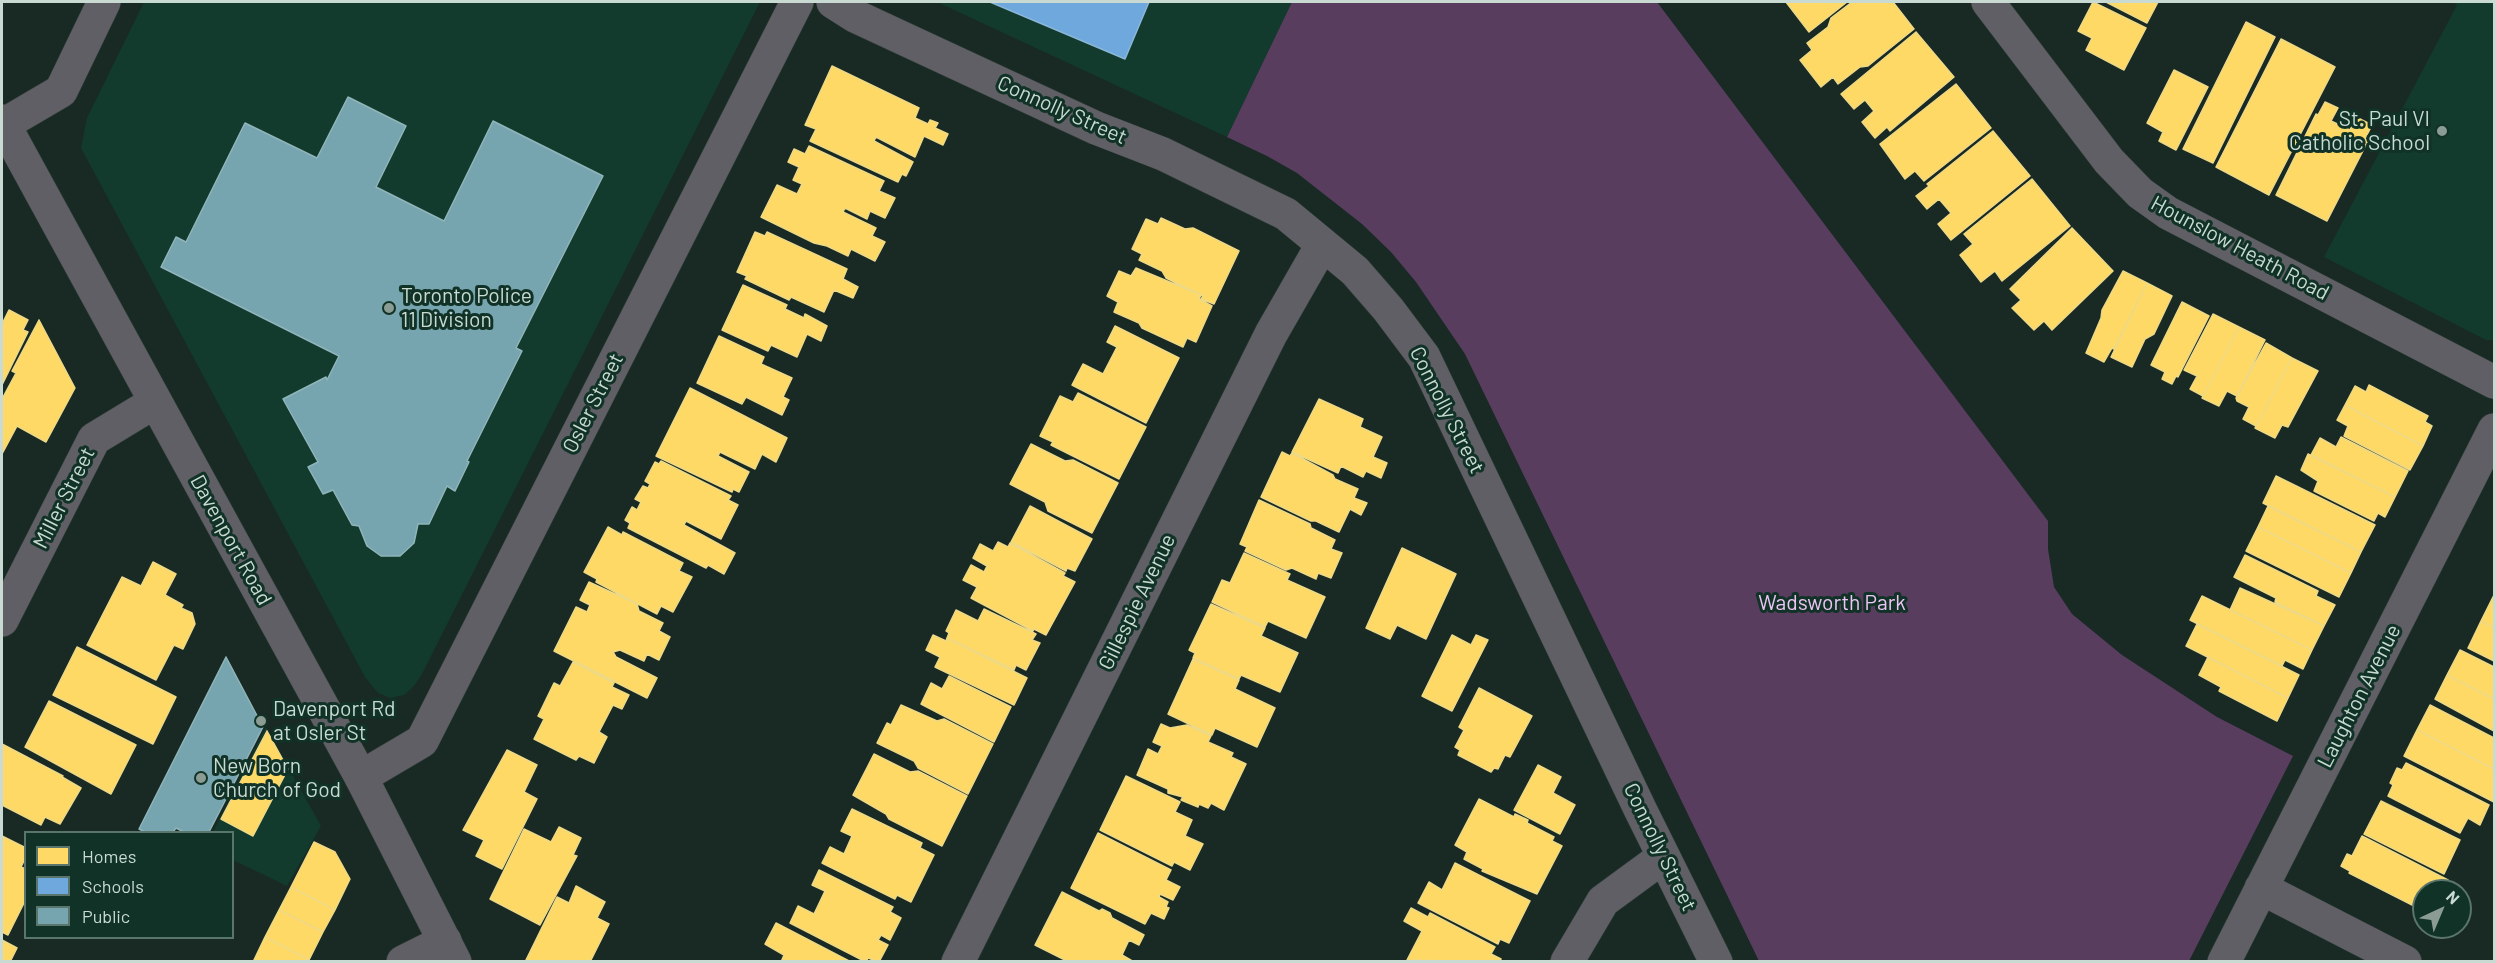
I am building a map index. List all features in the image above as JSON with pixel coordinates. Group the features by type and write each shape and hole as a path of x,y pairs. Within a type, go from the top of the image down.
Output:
{"street":[{"path":"2,123 61,91 104,2"},
{"name":"Osler Street","path":"361,777 422,741 797,2"},
{"name":"Connolly Street","path":"833,2 855,16 1096,128 1163,154 1286,214 1355,271 1388,309 1424,357 1663,857 1716,962"},
{"name":"Hounslow Heath Road","path":"1988,2 2109,161 2140,194 2168,213 2494,382"},
{"name":"Davenport Road","path":"2,123 361,777 450,951"},
{"name":"Gillespie Avenue","path":"958,962 1266,344 1322,245"},
{"name":"Miller Street","path":"2,620 94,439 155,402"},
{"name":"Laughton Avenue","path":"2224,962 2492,444"},
{"path":"1568,962 1603,901 1663,857"},
{"path":"2261,888 2405,962"},
{"path":"404,962 450,951"}],"shaded area":[{"path":"144,2 760,2 423,672 415,685 404,695 390,698 378,693 365,677 81,148 87,118"},
{"path":"937,2 1292,2 1227,137"},
{"name":"St. Paul VI Catholic School","path":"2452,2 2494,2 2493,340 2486,340 2324,257 2457,5"},
{"path":"266,727 321,826 287,886 234,860 234,831 214,831"}],"green space":[{"name":"Wadsworth Park","path":"1292,2 1657,2 2048,521 2048,549 2054,587 2072,614 2122,655 2217,717 2293,756 2189,961 1759,961 1465,354 1416,282 1391,252 1362,224 1297,173 1227,137"}],"building: Homes":[{"path":"1786,2 1847,2 1809,32"},
{"path":"1852,2 1893,2 1914,29 1868,66 1860,67 1838,84 1833,77 1821,87 1800,60 1812,50 1807,43 1828,27 1831,18"},
{"path":"2093,2 2146,28 2124,70 2086,50 2092,38 2078,31"},
{"path":"2106,2 2158,2 2147,23"},
{"path":"2246,22 2275,37 2213,163 2183,149"},
{"path":"1916,32 1954,77 1890,131 1887,127 1875,138 1862,122 1874,111 1865,100 1854,109 1841,94"},
{"path":"2281,39 2335,67 2269,195 2216,167"},
{"path":"832,66 919,108 915,118 928,124 930,120 938,123 935,128 948,134 943,145 924,136 915,157 876,137 874,141 913,162 906,176 902,174 898,182 810,141 816,129 805,125"},
{"path":"2174,70 2208,87 2176,150 2159,141 2163,132 2147,123"},
{"path":"1956,84 1991,128 1924,181 1915,171 1905,179 1880,144"},
{"path":"2325,102 2338,108 2331,121 2350,130 2356,117 2372,125 2365,139 2368,141 2327,221 2276,195 2316,114 2318,115"},
{"path":"1993,131 2030,176 1951,240 1938,224 1951,213 1939,199 1927,209 1916,196 1929,186 1927,184"},
{"path":"809,146 884,181 879,191 895,198 885,218 870,211 867,219 845,208 843,212 876,228 872,236 885,242 875,261 851,249 848,256 827,246 814,243 761,217 777,185 797,194 802,184 793,180 799,167 788,162 794,149 805,154"},
{"path":"2032,179 2070,226 2002,281 1995,271 1981,282 1960,255 1973,244 1964,234"},
{"path":"1161,218 1185,229 1193,228 1239,251 1214,304 1201,299 1203,296 1166,278 1162,271 1139,260 1142,254 1132,249 1146,219 1158,224"},
{"path":"2072,228 2113,271 2052,330 2044,321 2034,330 2012,308 2021,300 2010,289"},
{"path":"755,232 765,236 767,232 847,269 843,279 858,287 853,298 834,290 824,312 791,297 789,300 745,279 747,276 737,272"},
{"path":"1136,268 1201,295 1199,299 1212,306 1196,342 1187,338 1183,347 1114,312 1118,302 1107,296 1119,271 1131,276"},
{"path":"2123,271 2147,283 2114,349 2112,348 2104,362 2086,353 2101,318 2102,310"},
{"path":"2147,283 2172,296 2154,334 2145,339 2132,367 2111,357"},
{"path":"743,285 787,305 785,309 804,318 805,314 827,326 821,341 807,334 797,357 771,345 768,351 722,330"},
{"path":"2182,302 2209,316 2178,377 2176,376 2172,384 2162,379 2165,372 2151,365"},
{"path":"9,310 28,320 23,330 28,332 2,385 2,324"},
{"path":"2213,314 2239,327 2203,396 2190,389 2197,376 2184,370"},
{"path":"39,320 75,388 46,442 17,426 2,454 2,399 16,373 12,371"},
{"path":"1115,326 1179,358 1146,423 1072,385 1083,364 1103,374 1117,347 1107,342"},
{"path":"2239,327 2265,340 2237,396 2227,391 2219,406 2202,398"},
{"path":"719,336 764,357 761,364 792,378 783,397 789,400 782,415 746,397 742,404 697,383"},
{"path":"2266,343 2292,358 2256,426 2243,419 2249,407 2237,401 2236,398"},
{"path":"2292,358 2318,371 2288,427 2282,425 2275,438 2255,428"},
{"path":"2369,385 2428,416 2425,422 2432,426 2423,446 2345,405 2355,386 2366,392"},
{"path":"690,388 787,438 776,462 762,454 755,469 720,452 718,456 749,472 739,492 733,489 732,492 656,456"},
{"path":"1078,393 1146,427 1119,479 1051,445 1053,442 1040,436 1060,396 1073,402"},
{"path":"1319,399 1363,419 1360,427 1382,437 1373,457 1387,463 1381,478 1366,471 1363,477 1341,466 1338,473 1292,452"},
{"path":"2345,405 2423,446 2410,470 2344,436 2348,426 2337,420"},
{"path":"2341,437 2408,471 2395,497 2311,455 2320,438 2336,447"},
{"path":"1031,444 1065,461 1073,460 1118,483 1092,533 1048,511 1045,502 1010,484"},
{"path":"1282,452 1290,456 1292,453 1333,475 1335,479 1358,489 1354,498 1367,503 1361,515 1350,509 1339,532 1261,497"},
{"path":"2308,454 2395,497 2385,517 2378,513 2374,521 2314,491 2318,481 2301,470"},
{"path":"661,461 731,496 728,500 738,505 721,539 686,521 684,525 735,553 724,574 708,565 706,568 628,528 630,523 625,520 632,507 637,510 641,502 635,499 643,486 648,488 650,484 645,481 655,462 659,464"},
{"path":"2276,476 2375,525 2361,552 2263,503"},
{"path":"1259,500 1310,524 1311,528 1335,540 1331,549 1342,553 1331,578 1318,573 1316,579 1292,568 1286,570 1245,551 1247,547 1240,544"},
{"path":"1030,506 1092,539 1075,571 1067,568 1066,571 1011,542"},
{"path":"2268,506 2361,552 2351,573 2258,527"},
{"path":"608,527 622,535 623,532 683,563 679,571 692,577 673,612 661,606 657,614 596,582 597,579 584,572"},
{"path":"2258,527 2351,573 2339,597 2246,551"},
{"path":"998,542 1008,547 1010,543 1065,573 1063,576 1075,582 1046,635 1034,629 1033,631 971,598 977,587 963,580 971,565 984,572 987,566 973,558 980,544 993,551"},
{"path":"1402,548 1456,574 1426,639 1397,625 1390,639 1366,628"},
{"path":"1244,553 1290,574 1287,580 1325,597 1306,638 1268,621 1265,627 1212,602 1222,580 1230,583"},
{"path":"2245,555 2318,591 2316,596 2335,605 2324,626 2275,602 2276,598 2234,577"},
{"path":"153,562 176,574 165,595 183,605 181,608 192,613 195,624 183,649 174,645 156,680 87,645 122,577 141,586"},
{"path":"589,582 637,604 639,611 663,623 659,631 670,637 659,660 647,654 644,661 620,650 613,652 616,657 657,678 647,698 554,651 576,607 587,612 590,605 580,600"},
{"path":"2240,588 2324,626 2312,650 2230,610"},
{"path":"2494,595 2494,628 2481,621"},
{"path":"2202,596 2312,650 2303,669 2285,660 2282,666 2190,620"},
{"path":"1211,604 1265,628 1261,636 1298,653 1280,692 1241,675 1239,679 1193,658 1195,653 1189,650"},
{"path":"984,609 1036,634 1032,640 1040,643 1026,670 1016,665 1014,670 947,638 949,633 946,631 956,610 978,621"},
{"path":"2481,621 2494,628 2494,661 2468,648"},
{"path":"2197,624 2299,675 2288,698 2186,646"},
{"path":"933,635 946,641 947,638 1027,678 1014,705 935,667 940,657 926,650"},
{"path":"1452,635 1471,645 1476,635 1488,640 1452,711 1422,696"},
{"path":"77,647 176,697 153,744 53,695"},
{"path":"2460,650 2494,667 2494,699 2447,675"},
{"path":"2208,657 2288,698 2277,721 2219,691 2221,687 2199,675"},
{"path":"1193,659 1239,680 1235,689 1275,708 1257,747 1215,728 1212,735 1168,714"},
{"path":"573,662 614,683 612,687 629,695 622,709 613,705 599,732 607,737 594,763 579,756 576,760 534,739 544,719 538,716 554,683 560,686"},
{"path":"2447,675 2494,699 2494,731 2435,699"},
{"path":"949,676 1011,707 994,742 921,704 931,683 942,689"},
{"path":"1479,688 1532,716 1510,757 1505,755 1498,769 1494,768 1491,772 1458,755 1460,750 1455,747 1464,730 1459,727"},
{"path":"49,701 136,745 111,794 25,747"},
{"path":"901,705 937,721 944,719 993,744 968,794 918,768 914,761 877,743 887,723 891,725"},
{"path":"2430,705 2494,738 2494,769 2417,730"},
{"path":"1161,724 1170,728 1187,725 1211,736 1208,742 1233,753 1231,757 1246,764 1224,810 1211,803 1208,808 1199,804 1198,807 1181,800 1183,797 1168,793 1168,789 1137,775 1148,749 1158,754 1162,746 1153,742"},
{"path":"2417,730 2494,769 2494,802 2404,756"},
{"path":"267,731 288,769 253,836 221,819"},
{"path":"2,744 81,788 60,824 45,817 41,825 2,805"},
{"path":"507,750 537,765 524,792 537,799 502,869 476,856 484,840 463,830"},
{"path":"874,754 910,772 918,771 967,796 942,846 889,819 886,814 853,795"},
{"path":"2406,763 2489,805 2480,825 2468,818 2460,833 2388,796 2393,785 2390,783 2397,768 2402,770"},
{"path":"1538,765 1561,777 1553,793 1575,805 1560,834 1514,810"},
{"path":"1126,776 1180,802 1175,812 1192,820 1185,836 1203,844 1190,870 1174,862 1172,866 1100,830"},
{"path":"1479,799 1514,817 1515,814 1528,820 1527,823 1554,837 1552,841 1562,846 1537,894 1482,871 1483,869 1464,859 1467,852 1455,845"},
{"path":"2381,801 2460,840 2444,874 2364,834"},
{"path":"852,809 922,843 920,848 934,855 911,902 897,895 895,899 822,863 830,847 844,854 852,836 841,831"},
{"path":"559,827 581,838 573,855 577,856 540,925 490,899 524,829 551,842"},
{"path":"1098,833 1171,870 1166,880 1180,887 1173,900 1160,894 1159,897 1168,902 1166,907 1169,908 1164,919 1151,913 1145,924 1071,888"},
{"path":"2,836 24,847 24,861 21,867 24,868 24,903 8,935 2,932"},
{"path":"2362,836 2446,879 2412,879 2412,905 2349,873 2350,871 2341,866 2347,854 2352,856"},
{"path":"314,842 335,852 350,879 335,910 291,887"},
{"path":"1455,863 1530,901 1509,943 1500,939 1498,944 1418,903 1429,882 1442,890"},
{"path":"819,870 893,907 890,912 901,918 890,940 881,935 878,940 888,945 879,962 868,958 866,962 790,923 798,906 814,914 825,891 812,885"},
{"path":"576,886 605,902 597,918 609,924 590,962 525,962 557,897 569,903"},
{"path":"291,887 335,910 323,932 279,910"},
{"path":"1062,892 1099,911 1102,909 1110,913 1112,918 1144,935 1139,945 1129,940 1122,955 1134,962 1069,962 1035,945"},
{"path":"1411,908 1428,917 1430,913 1495,947 1491,954 1501,959 1500,962 1407,960 1422,931 1404,921"},
{"path":"279,910 323,932 309,960 265,937"},
{"path":"776,923 851,962 781,962 784,955 765,944"},
{"path":"265,937 309,960 308,962 253,962"},
{"path":"2,940 17,948 10,962 2,962"}],"building: Schools":[{"path":"990,2 1149,2 1125,59"}],"building: Public":[{"name":"Toronto Police 11 Division","path":"348,97 406,126 376,187 444,221 493,121 603,176 516,348 522,351 467,461 469,462 455,491 447,486 429,524 418,524 414,543 400,556 381,556 367,546 359,526 352,525 333,490 323,494 308,467 318,462 283,399 326,377 327,380 339,356 161,267 176,237 186,242 245,123 317,158"},
{"name":"New Born Church of God","path":"226,657 263,727 210,831 182,831 176,828 174,831 139,829"}],"place":[{"name":"St. Paul VI Catholic School","path":"2442,131"},
{"name":"Toronto Police 11 Division","path":"389,308"},
{"name":"Davenport Rd at Osler St","path":"261,721"},
{"name":"New Born Church of God","path":"201,778"}]}
